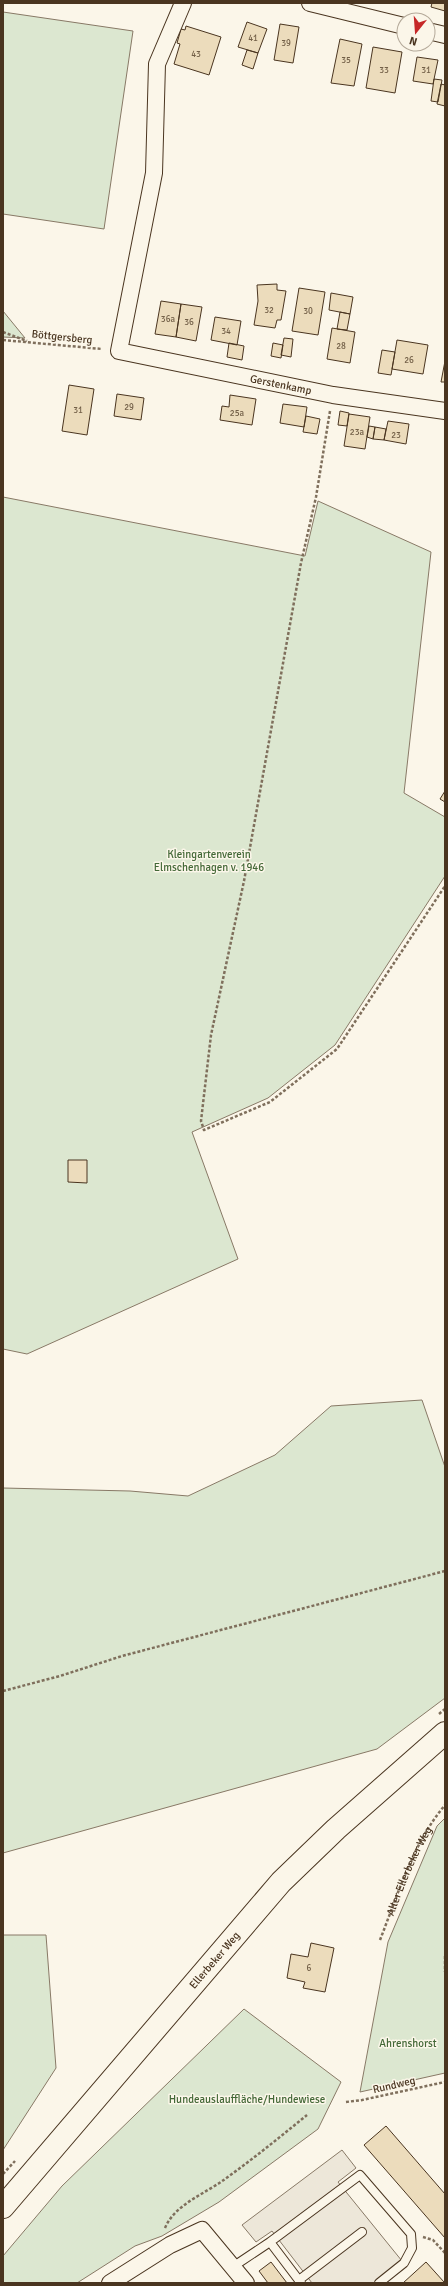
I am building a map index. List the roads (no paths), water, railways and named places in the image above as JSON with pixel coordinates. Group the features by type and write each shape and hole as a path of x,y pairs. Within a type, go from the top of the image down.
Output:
{"street":[{"name":"Gerstenkamp","path":"183,3 157,64 154,173 119,351 333,395 445,411"},
{"path":"310,3 396,24"},
{"name":"Ellerbeker Weg","path":"3,2207 281,1882 336,1829 445,1733"},
{"path":"110,2283 170,2245 202,2230 234,2266 246,2283"}],"lane":[{"path":"234,2266 270,2242 360,2175 411,2234 412,2248 404,2263 379,2283"},
{"path":"270,2242 300,2281 362,2232"}],"park label":[{"name":"Kleingartenverein Elmschenhagen v. 1946","path":"209,860"},
{"name":"Ahrenshorst","path":"408,2043"},
{"name":"Hundeauslauffläche/Hundewiese","path":"247,2099"}]}
